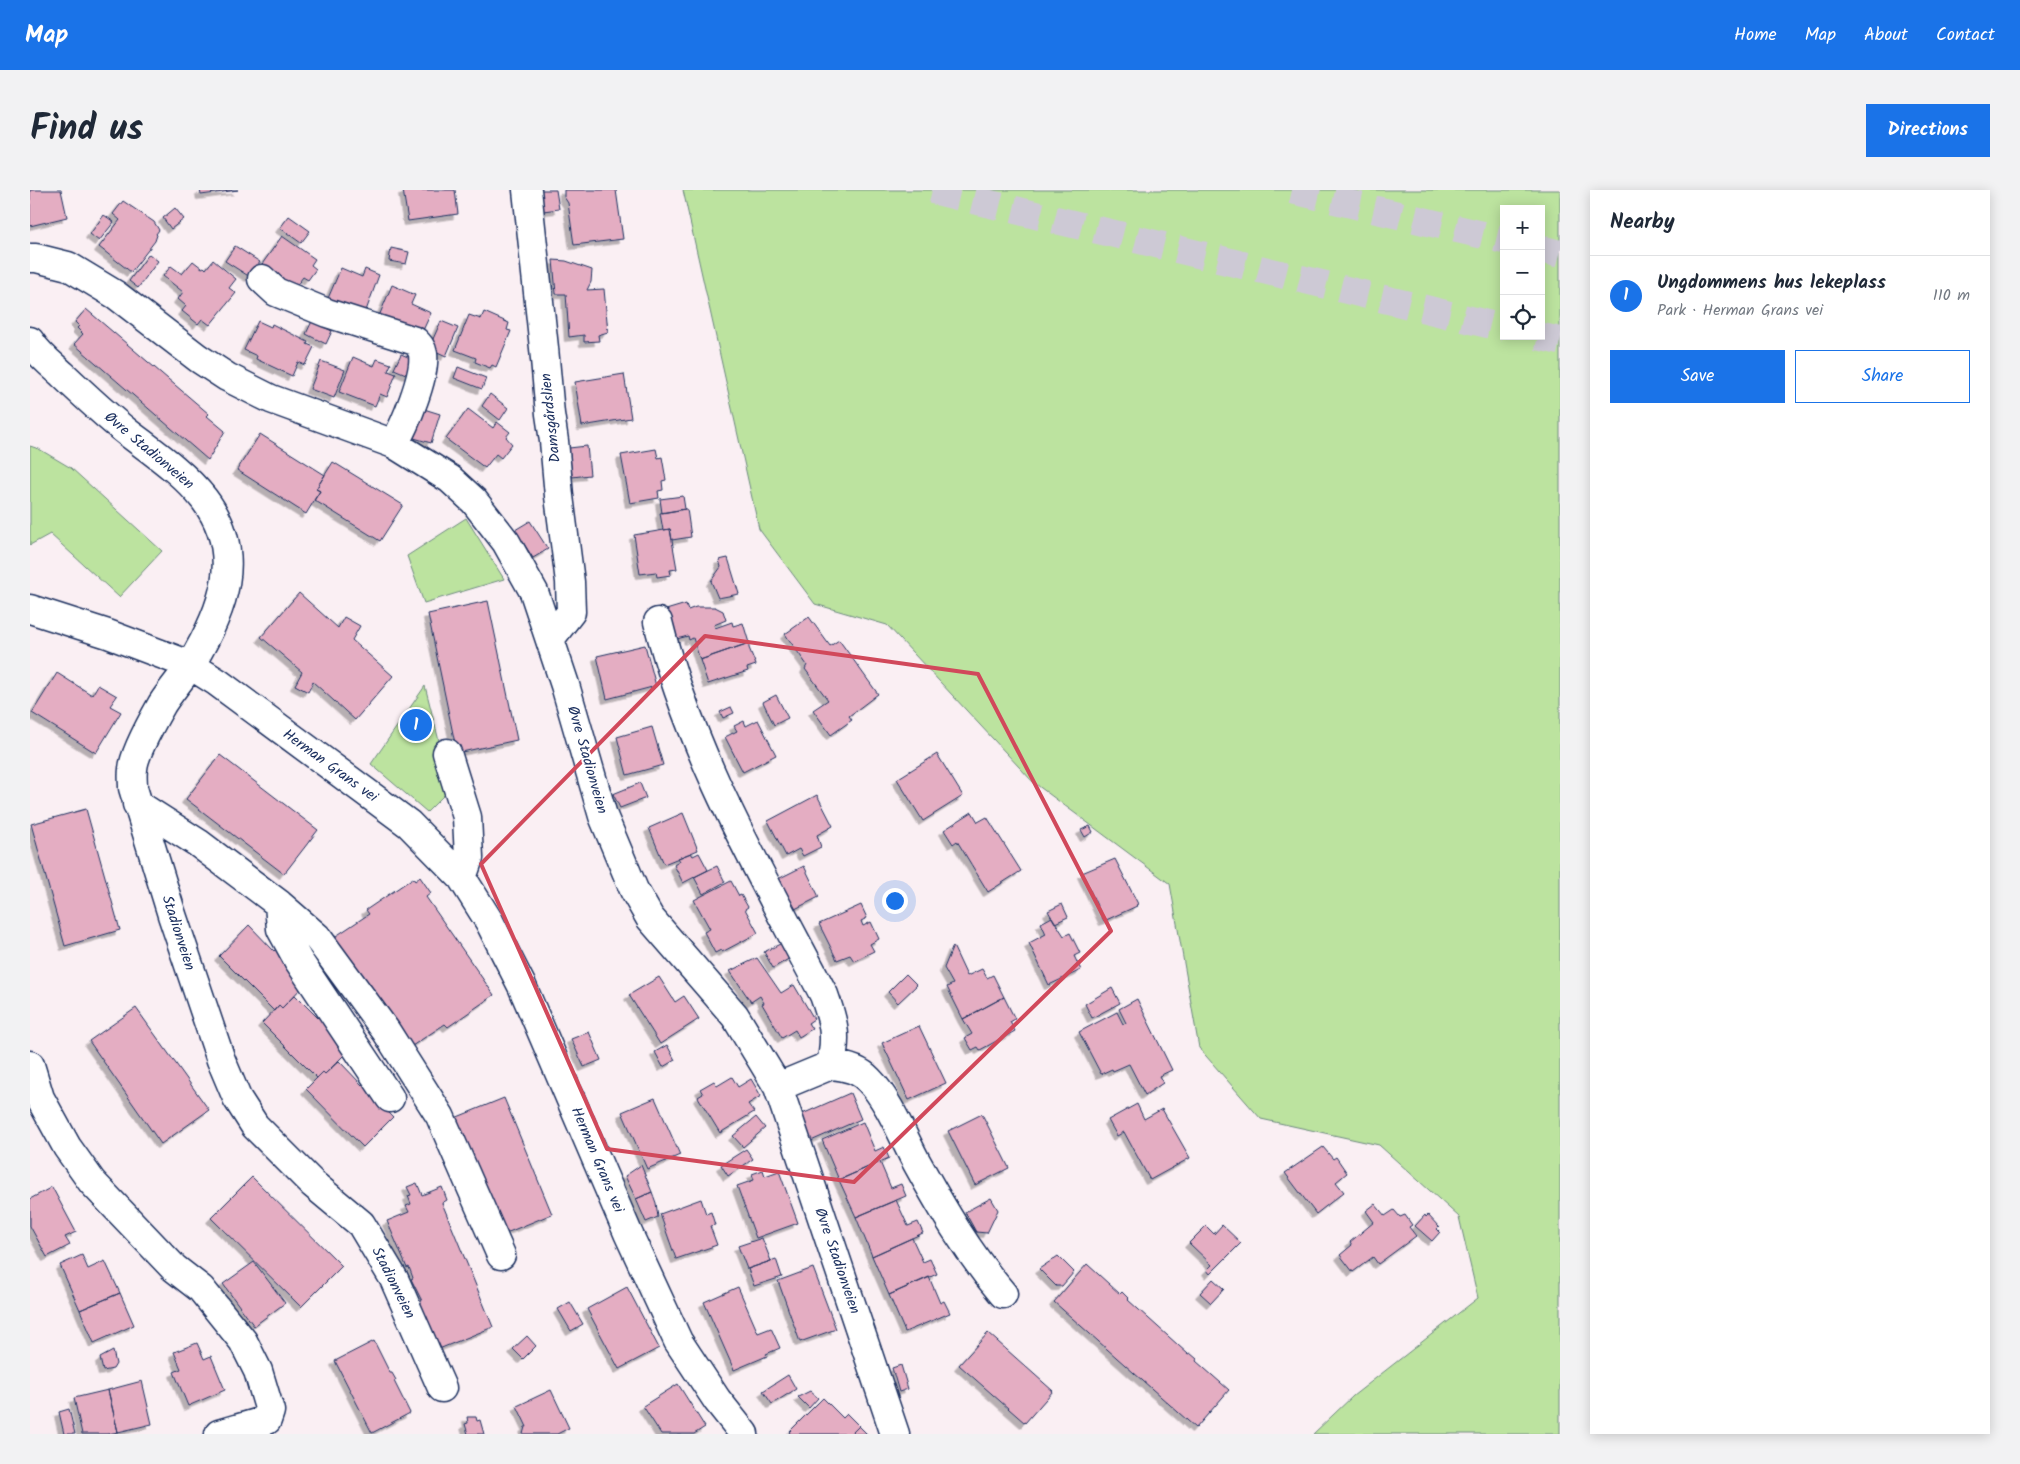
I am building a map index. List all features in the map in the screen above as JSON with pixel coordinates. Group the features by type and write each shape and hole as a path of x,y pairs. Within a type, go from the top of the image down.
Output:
{"street":[{"name":"Damsgårdslien","path":"527,190 550,414 570,582 571,612 550,639"},
{"name":"Øvre Stadionveien","path":"30,258 68,266 116,294 198,358 235,381 271,399 394,444 450,479 474,501 506,542 534,592 603,816 634,890 650,918 735,1016 778,1087 895,1434"},
{"path":"262,279 276,292 327,314 403,336 415,341 420,346 423,354 422,372 402,430 394,444"},
{"name":"Øvre Stadionveien","path":"30,342 89,400 179,474 203,499 215,517 225,540 228,560 226,583 217,613 190,665"},
{"name":"Herman Grans vei","path":"30,609 108,634 190,665 217,682 408,824 462,878 489,921 522,986 628,1233 678,1341 717,1400 744,1434"},
{"path":"658,622 669,666 700,750 736,825 824,994 833,1021 835,1044 831,1065"},
{"path":"190,665 162,704 142,744 133,768 133,788 138,804 198,843 279,904 317,937 386,1031 435,1108 501,1255"},
{"path":"447,753 467,817 469,858 462,878"},
{"name":"Stadionveien","path":"138,804 220,1060 237,1098 255,1126 313,1184 361,1224 394,1279 442,1388"},
{"path":"279,904 281,929 298,960 390,1098"},
{"path":"30,1065 40,1098 67,1147 92,1182 174,1268 201,1289 243,1341 258,1371 275,1427 219,1434"},
{"path":"778,1087 831,1065 848,1067 868,1079 882,1098 946,1216 977,1263 1003,1294"}],"highlighted area":[{"path":"705,636 978,674 1111,931 854,1182 607,1149 481,864"}],"green space":[{"path":"683,190 1560,190 1560,1434 1313,1434 1353,1396 1478,1298 1459,1217 1379,1145 1261,1119 1199,1048 1170,884 1033,782 887,625 815,604 759,529"},
{"path":"30,446 39,449 71,468 162,551 119,597 50,534 30,545"},
{"path":"466,518 504,579 424,603 407,556"},
{"path":"425,686 451,788 427,812 371,764"}],"building":[{"path":"30,190 61,190 67,217 30,226"},
{"path":"200,190 238,190 201,195"},
{"path":"403,190 455,190 458,214 408,221"},
{"path":"541,190 556,190 559,209 543,211"},
{"path":"564,190 616,190 623,239 574,245 568,203 564,197"},
{"path":"123,201 154,222 159,230 155,241 131,272 99,247 120,220 113,214"},
{"path":"175,208 184,219 171,229 163,218"},
{"path":"104,215 114,222 99,241 90,234"},
{"path":"289,216 310,231 301,243 280,228"},
{"path":"282,236 315,259 311,265 316,269 308,280 303,277 293,290 260,267"},
{"path":"235,246 260,262 250,277 225,261"},
{"path":"391,248 409,252 406,264 389,261"},
{"path":"149,254 158,261 138,288 129,281"},
{"path":"213,260 236,279 229,288 236,293 210,325 202,319 198,324 182,311 186,306 178,299 183,292 163,276 171,266 182,274 193,261 206,269"},
{"path":"553,260 566,261 592,270 591,282 587,290 604,289 608,332 598,335 599,341 584,342 584,335 569,337 566,294 556,294"},
{"path":"341,268 362,277 365,269 379,275 363,319 326,303"},
{"path":"392,285 415,295 411,304 431,313 419,339 377,321"},
{"path":"86,309 209,414 207,416 225,431 208,460 74,344 83,334 77,328 79,326 75,322"},
{"path":"484,312 509,323 507,330 511,331 496,367 492,365 490,368 475,362 476,358 455,350 469,315 481,319"},
{"path":"258,321 271,327 272,324 308,342 307,344 314,347 305,365 298,362 292,376 256,359 257,356 244,350"},
{"path":"312,321 332,331 326,344 306,334"},
{"path":"441,321 458,328 446,356 429,348"},
{"path":"401,354 420,362 413,377 394,369"},
{"path":"353,357 374,366 377,359 391,364 388,371 396,374 387,397 380,394 375,406 339,392"},
{"path":"321,361 345,370 334,398 310,389"},
{"path":"458,367 486,378 482,389 454,378"},
{"path":"624,374 631,418 582,426 575,382"},
{"path":"490,394 508,408 500,420 482,406"},
{"path":"424,409 440,414 431,443 414,438"},
{"path":"468,409 493,428 497,422 510,432 506,437 512,444 501,458 496,454 485,468 446,439"},
{"path":"260,434 325,475 316,489 320,491 306,514 237,470"},
{"path":"587,446 590,475 572,477 569,448"},
{"path":"656,449 658,458 662,457 666,480 662,481 663,490 658,491 659,498 630,503 621,455"},
{"path":"333,462 403,505 380,541 314,500 320,491 316,489"},
{"path":"683,496 685,509 662,513 660,499"},
{"path":"687,509 691,537 672,540 670,529 663,530 660,513"},
{"path":"530,521 548,549 533,558 515,530"},
{"path":"670,529 677,569 670,570 671,575 657,577 656,572 640,574 634,535"},
{"path":"728,558 739,594 718,598 711,581 721,567 719,560"},
{"path":"299,593 338,628 344,617 360,626 352,640 393,676 355,720 313,682 308,692 295,685 302,672 261,637"},
{"path":"488,601 517,740 457,753 428,614"},
{"path":"686,604 688,610 696,607 715,607 723,611 726,620 714,625 715,628 732,622 733,626 743,623 749,643 700,660 693,638 689,640 688,636 673,640 666,610"},
{"path":"809,617 830,646 839,640 878,694 849,716 852,720 831,735 813,710 828,700 805,669 807,665 785,634"},
{"path":"749,643 749,648 756,665 747,668 748,671 708,684 700,660"},
{"path":"645,645 656,686 607,699 597,656"},
{"path":"57,673 92,695 98,685 117,696 110,706 121,712 96,753 32,713"},
{"path":"776,695 788,718 774,725 763,702"},
{"path":"731,707 734,713 723,718 720,712"},
{"path":"758,720 776,755 743,772 725,737 737,731 734,726 744,721 746,726"},
{"path":"652,727 663,765 627,775 617,737"},
{"path":"937,754 963,796 923,821 897,779"},
{"path":"220,755 318,830 284,874 186,799"},
{"path":"640,783 646,798 620,808 613,794"},
{"path":"817,795 833,826 817,835 821,847 803,856 799,849 786,856 768,821"},
{"path":"86,809 120,930 65,946 31,824"},
{"path":"972,812 978,822 987,817 1021,871 988,892 957,841 953,844 944,830"},
{"path":"683,813 698,850 664,864 649,828"},
{"path":"1090,826 1093,832 1085,837 1081,830"},
{"path":"691,853 693,856 699,853 708,870 683,883 674,865 680,861 678,858"},
{"path":"1115,859 1138,904 1104,921 1082,873"},
{"path":"717,866 725,882 703,894 694,877"},
{"path":"804,866 819,897 793,910 778,879"},
{"path":"420,877 431,893 426,897 494,995 448,1027 445,1024 406,1050 330,940 369,914 366,910 413,878 415,881"},
{"path":"731,881 739,896 741,895 748,907 745,909 758,933 722,952 721,950 715,953 704,932 710,929 694,900"},
{"path":"1062,904 1068,917 1055,923 1048,911"},
{"path":"861,905 867,918 861,921 863,926 871,922 879,939 870,944 874,951 854,961 850,955 837,960 819,924"},
{"path":"1052,917 1064,936 1070,933 1080,953 1074,956 1081,970 1049,985 1029,943 1046,934 1041,923"},
{"path":"249,925 274,951 276,949 283,955 281,958 306,983 282,1008 279,1005 274,1011 219,956"},
{"path":"784,942 792,957 773,968 764,952"},
{"path":"953,946 967,976 982,969 987,978 993,975 1004,997 963,1019 947,987 953,984 944,968"},
{"path":"757,958 781,993 794,985 814,1019 808,1023 812,1029 799,1037 795,1030 782,1038 762,1004 764,1003 760,996 751,1002 730,971"},
{"path":"906,974 917,985 898,1003 888,992"},
{"path":"659,977 675,1002 684,996 699,1019 660,1044 629,995"},
{"path":"1112,988 1120,1003 1092,1018 1085,1004"},
{"path":"295,995 318,1018 320,1016 327,1023 325,1025 349,1050 325,1074 323,1072 317,1078 262,1023 279,1005 282,1008"},
{"path":"1004,997 1015,1019 1010,1022 1015,1031 980,1050 978,1047 972,1050 965,1038 972,1034 963,1019"},
{"path":"1137,999 1172,1070 1159,1076 1163,1083 1145,1095 1129,1064 1101,1074 1079,1032 1117,1012 1123,1024 1126,1023 1119,1009"},
{"path":"136,1008 209,1110 161,1144 89,1041"},
{"path":"919,1026 946,1083 909,1100 882,1043"},
{"path":"589,1032 601,1060 584,1067 571,1039"},
{"path":"667,1045 675,1060 663,1067 655,1052"},
{"path":"339,1061 362,1085 364,1083 370,1090 369,1092 393,1117 363,1147 306,1089 323,1072 325,1074"},
{"path":"732,1077 738,1087 751,1079 761,1096 748,1104 754,1112 720,1133 698,1097 703,1094 700,1089 714,1081 717,1086"},
{"path":"850,1093 861,1119 811,1141 800,1115"},
{"path":"504,1098 552,1214 499,1236 450,1120"},
{"path":"655,1098 680,1155 647,1169 622,1112"},
{"path":"1137,1104 1144,1119 1162,1109 1190,1158 1150,1180 1124,1132 1117,1136 1108,1120"},
{"path":"982,1114 1009,1168 975,1185 948,1131"},
{"path":"756,1117 765,1128 743,1147 733,1136"},
{"path":"863,1122 875,1151 884,1147 889,1158 839,1180 822,1140"},
{"path":"1323,1147 1333,1159 1336,1157 1347,1173 1336,1182 1344,1192 1316,1214 1285,1173"},
{"path":"746,1149 753,1159 728,1176 721,1165"},
{"path":"880,1162 891,1188 901,1184 906,1196 856,1217 839,1180"},
{"path":"641,1165 652,1192 636,1199 625,1176"},
{"path":"763,1170 765,1176 779,1171 798,1223 756,1238 737,1186 754,1180 752,1174"},
{"path":"252,1177 342,1266 301,1307 211,1218"},
{"path":"417,1183 422,1195 442,1187 447,1200 442,1203 493,1327 439,1349 419,1302 422,1301 411,1279 413,1278 409,1267 407,1268 387,1221 409,1212 406,1206 411,1204 408,1196 411,1195 407,1187"},
{"path":"52,1187 76,1232 65,1237 70,1245 47,1257 30,1226 30,1199"},
{"path":"652,1192 658,1217 646,1222 636,1199"},
{"path":"991,1198 998,1210 987,1233 976,1232 965,1212"},
{"path":"701,1199 706,1214 711,1212 715,1225 710,1226 717,1245 676,1259 660,1214"},
{"path":"896,1200 908,1226 918,1222 923,1233 872,1256 856,1217"},
{"path":"1375,1204 1385,1216 1394,1210 1400,1217 1405,1215 1412,1225 1409,1227 1416,1236 1378,1264 1373,1257 1353,1272 1340,1255 1352,1245 1350,1242 1374,1222 1366,1211"},
{"path":"1425,1215 1426,1217 1428,1215 1439,1227 1437,1229 1440,1232 1432,1241 1415,1226"},
{"path":"1222,1225 1241,1243 1210,1274 1207,1270 1212,1265 1189,1243 1206,1226 1214,1234"},
{"path":"762,1238 771,1261 747,1269 738,1246"},
{"path":"912,1238 923,1262 930,1259 937,1274 889,1295 872,1256"},
{"path":"82,1255 88,1269 105,1261 120,1293 80,1310 60,1265"},
{"path":"1058,1256 1074,1272 1062,1286 1056,1286 1039,1269"},
{"path":"776,1259 782,1277 754,1286 748,1269"},
{"path":"254,1262 285,1303 254,1326 223,1284"},
{"path":"1087,1264 1120,1294 1122,1292 1128,1300 1188,1354 1190,1353 1197,1359 1196,1361 1229,1390 1196,1428 1054,1302"},
{"path":"813,1268 836,1329 800,1342 778,1281"},
{"path":"929,1277 940,1303 944,1301 950,1313 905,1332 889,1295"},
{"path":"1213,1279 1224,1289 1211,1303 1200,1293"},
{"path":"627,1287 659,1348 619,1369 587,1309"},
{"path":"738,1287 758,1333 771,1328 780,1348 766,1354 767,1356 734,1370 704,1302"},
{"path":"120,1293 134,1325 94,1343 80,1310"},
{"path":"570,1302 583,1324 571,1331 558,1309"},
{"path":"988,1333 1053,1391 1025,1423 959,1365"},
{"path":"527,1336 536,1346 523,1359 513,1349"},
{"path":"374,1341 390,1373 392,1373 396,1380 394,1381 410,1413 372,1433 335,1361"},
{"path":"197,1343 204,1359 211,1356 225,1390 188,1406 174,1372 181,1369 174,1352"},
{"path":"113,1351 116,1364 113,1369 103,1371 100,1358"},
{"path":"901,1365 908,1389 899,1392 892,1368"},
{"path":"788,1375 796,1389 772,1404 763,1391"},
{"path":"142,1381 152,1424 118,1432 108,1390"},
{"path":"678,1384 705,1427 694,1434 661,1434 643,1406"},
{"path":"108,1390 118,1432 82,1434 74,1398"},
{"path":"551,1390 569,1428 557,1434 523,1434 525,1427 527,1427 517,1406"},
{"path":"810,1391 818,1398 809,1408 798,1397"},
{"path":"823,1398 843,1418 847,1414 859,1426 851,1434 791,1434 789,1432"},
{"path":"69,1409 75,1434 64,1434 59,1412"},
{"path":"467,1417 476,1417 477,1421 480,1420 484,1434 468,1434 465,1424 468,1423"},
{"path":"859,1426 867,1434 851,1434"}],"tunnel":[{"path":"932,190 1500,327"},
{"path":"1292,190 1500,239"},
{"path":"1545,250 1560,254"},
{"path":"1545,338 1560,341"}],"place":[{"name":"Ungdommens hus lekeplass","path":"416,725"}]}
